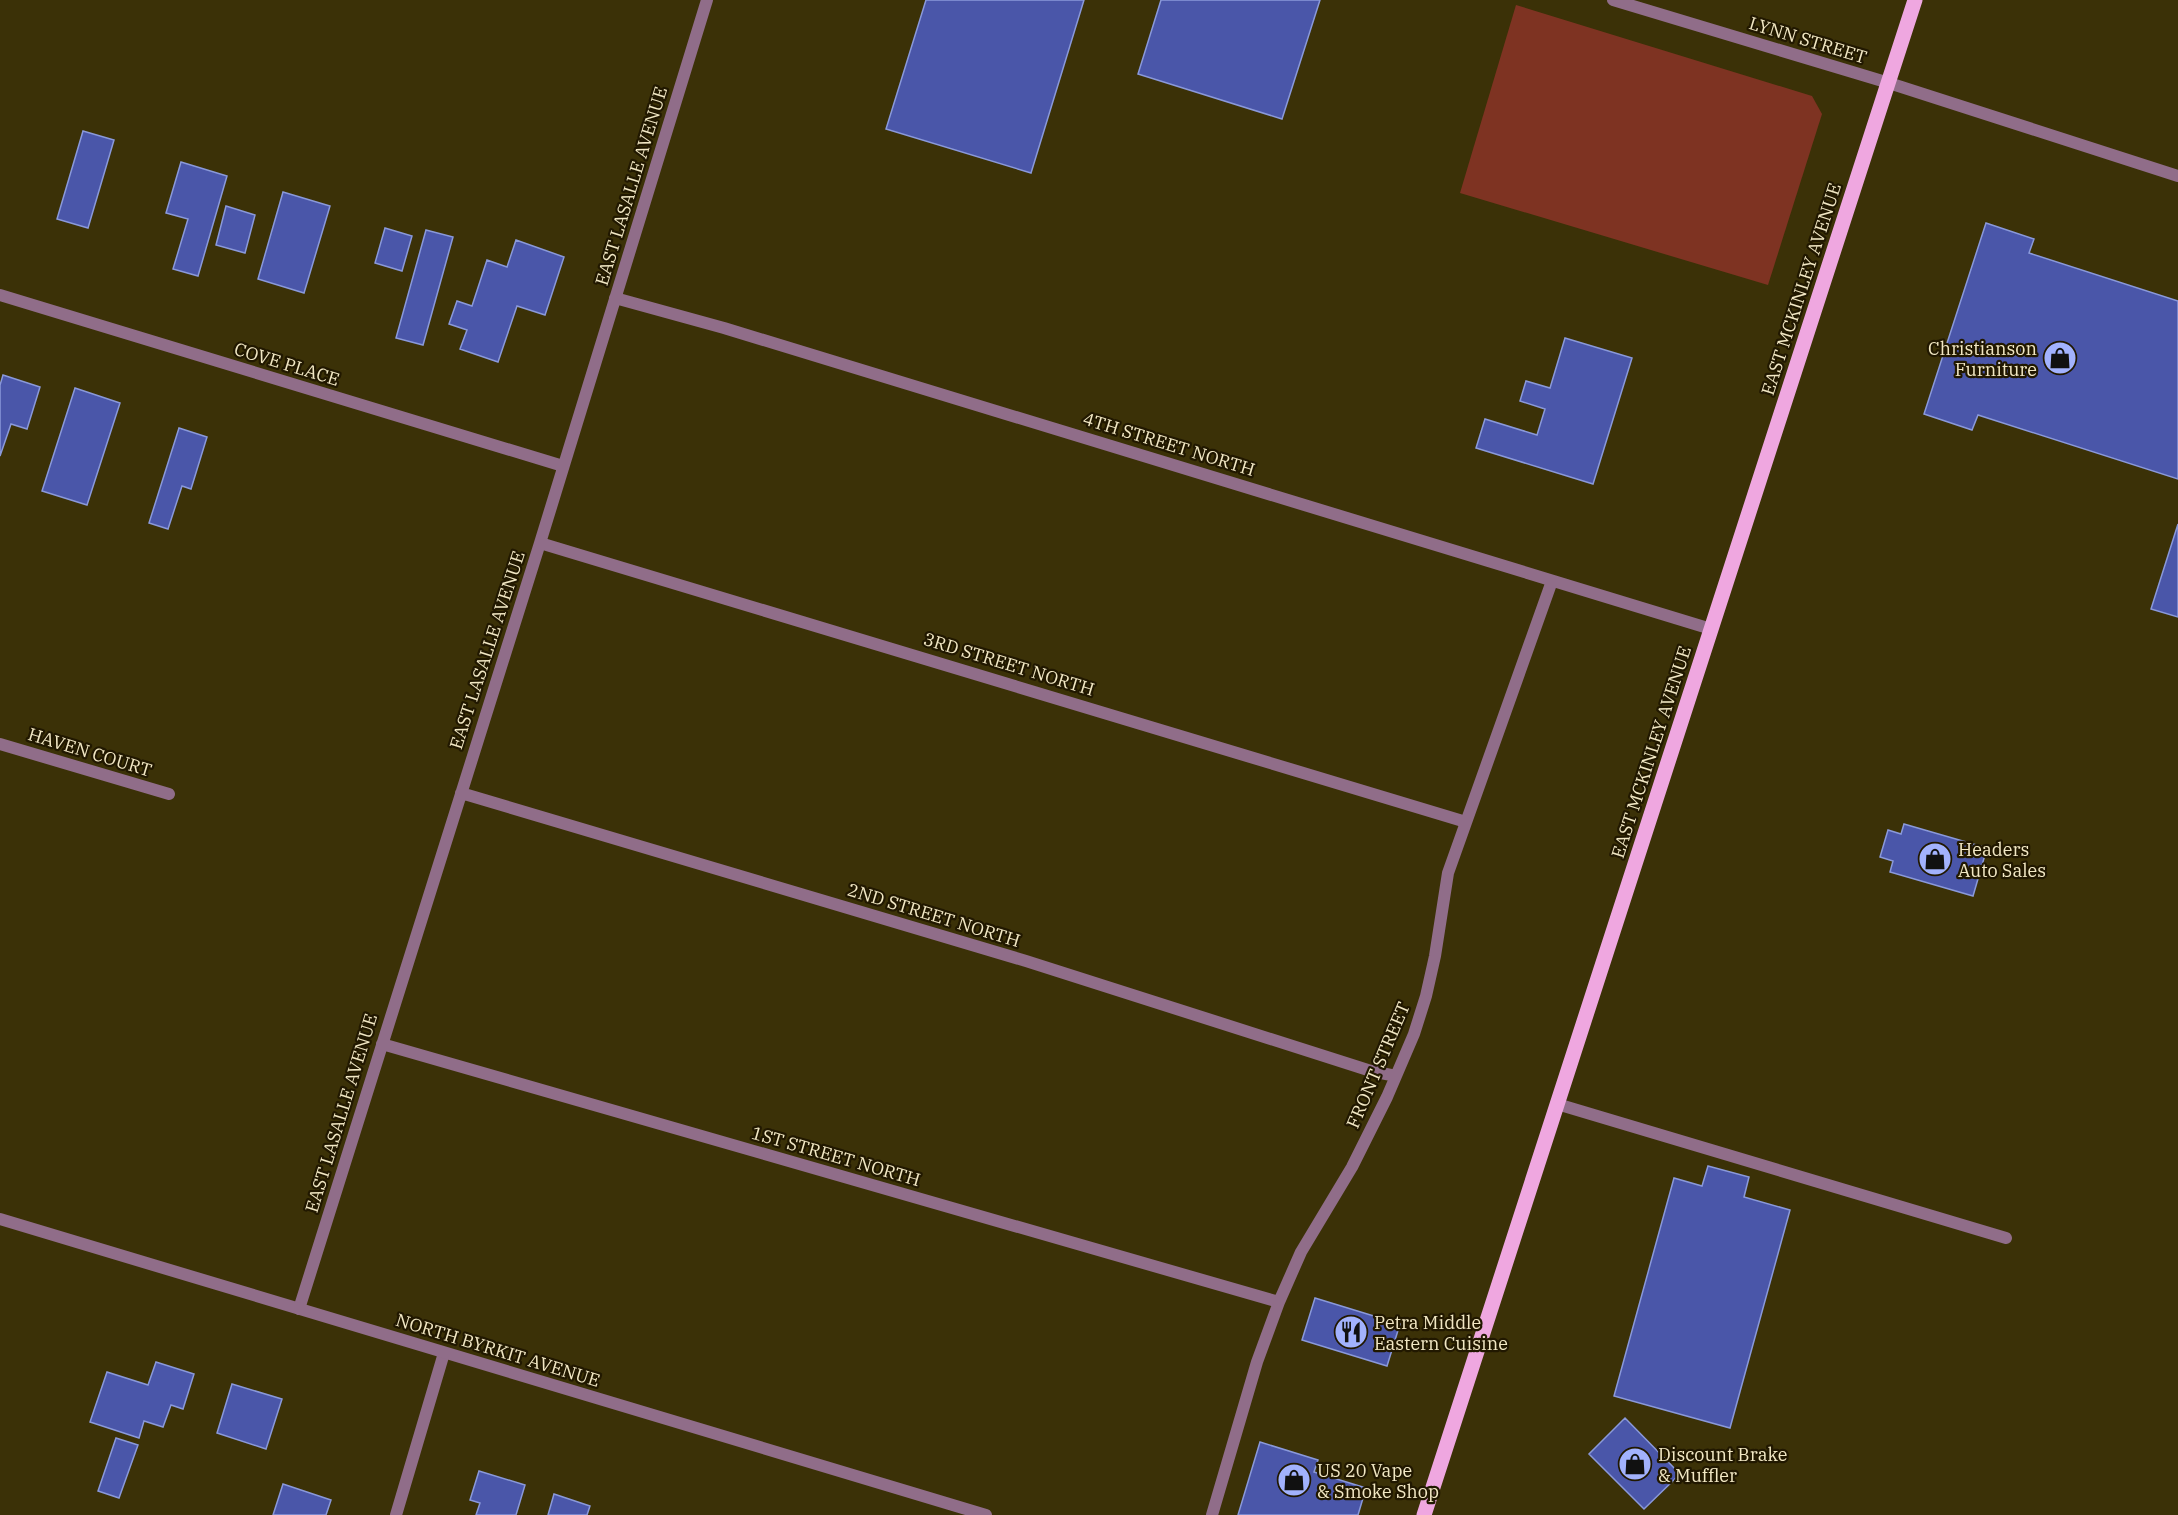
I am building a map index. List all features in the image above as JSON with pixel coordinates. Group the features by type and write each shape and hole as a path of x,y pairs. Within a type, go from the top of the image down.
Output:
{"main road":[{"name":"EAST MCKINLEY AVENUE","path":"1424,1515 1915,0"}],"street":[{"name":"EAST LASALLE AVENUE","path":"299,1309 540,543 707,0"},
{"name":"LYNN STREET","path":"1613,0 1889,83 2178,176"},
{"name":"COVE PLACE","path":"0,295 563,466"},
{"name":"4TH STREET NORTH","path":"615,298 882,376 1711,629"},
{"name":"3RD STREET NORTH","path":"540,543 1466,822"},
{"name":"FRONT STREET","path":"1212,1515 1257,1362 1279,1302 1301,1252 1352,1167 1414,1034 1435,957 1448,873 1552,581"},
{"name":"HAVEN COURT","path":"0,744 169,794"},
{"name":"2ND STREET NORTH","path":"461,793 1026,961 1371,1071 1396,1076"},
{"name":"1ST STREET NORTH","path":"382,1044 1279,1302"},
{"path":"1557,1104 2006,1238"},
{"name":"NORTH BYRKIT AVENUE","path":"0,1219 986,1515"},
{"path":"396,1515 444,1353"}],"shaded area":[{"path":"1516,5 1812,96 1822,114 1768,285 1460,193"}],"building":[{"path":"926,0 1084,0 1031,173 886,129"},
{"path":"1161,0 1320,0 1282,119 1138,74"},
{"path":"83,131 114,140 88,228 57,219"},
{"path":"181,162 227,176 198,276 173,269 188,219 166,213"},
{"path":"283,192 330,206 304,293 258,279"},
{"path":"226,206 255,215 245,253 216,245"},
{"name":"Christianson Furniture","path":"1986,223 2034,239 2029,253 2178,301 2178,479 1978,415 1972,430 1924,414"},
{"path":"385,228 412,236 402,271 375,263"},
{"path":"426,230 453,237 423,345 396,338"},
{"path":"516,240 564,257 545,315 517,306 498,362 460,349 467,330 449,324 457,301 472,306 487,260 507,267"},
{"path":"1565,338 1632,358 1593,484 1476,448 1485,419 1537,435 1545,409 1520,401 1526,381 1550,388"},
{"path":"3,375 40,387 27,429 11,424 0,456 0,385"},
{"path":"75,388 120,403 87,505 42,491"},
{"path":"179,428 207,437 191,489 182,486 168,529 149,523"},
{"path":"2178,524 2178,617 2151,609"},
{"name":"Headers Auto Sales","path":"1904,824 1987,848 1973,896 1890,872 1893,861 1880,857 1888,830 1901,834"},
{"path":"1708,1166 1749,1177 1744,1197 1790,1210 1730,1428 1614,1396 1674,1178 1702,1186"},
{"name":"Petra Middle Eastern Cuisine","path":"1315,1298 1400,1324 1387,1366 1302,1340"},
{"path":"156,1362 194,1374 183,1409 171,1405 163,1427 144,1421 139,1438 90,1422 107,1372 148,1385"},
{"path":"232,1384 282,1399 266,1449 217,1433"},
{"name":"Discount Brake & Muffler","path":"1625,1418 1680,1474 1644,1509 1589,1454"},
{"path":"116,1438 138,1445 119,1498 98,1491"},
{"name":"US 20 Vape & Smoke Shop","path":"1260,1442 1318,1460 1314,1472 1366,1488 1358,1515 1238,1515"},
{"path":"479,1471 525,1485 516,1515 476,1515 480,1503 470,1500"},
{"path":"283,1484 331,1500 326,1515 273,1515"},
{"path":"554,1494 590,1506 587,1515 548,1515"}],"place":[{"name":"Christianson Furniture","path":"2060,358"},
{"name":"Headers Auto Sales","path":"1935,859"},
{"name":"Petra Middle Eastern Cuisine","path":"1351,1332"},
{"name":"Discount Brake & Muffler","path":"1635,1464"},
{"name":"US 20 Vape & Smoke Shop","path":"1294,1480"}]}
